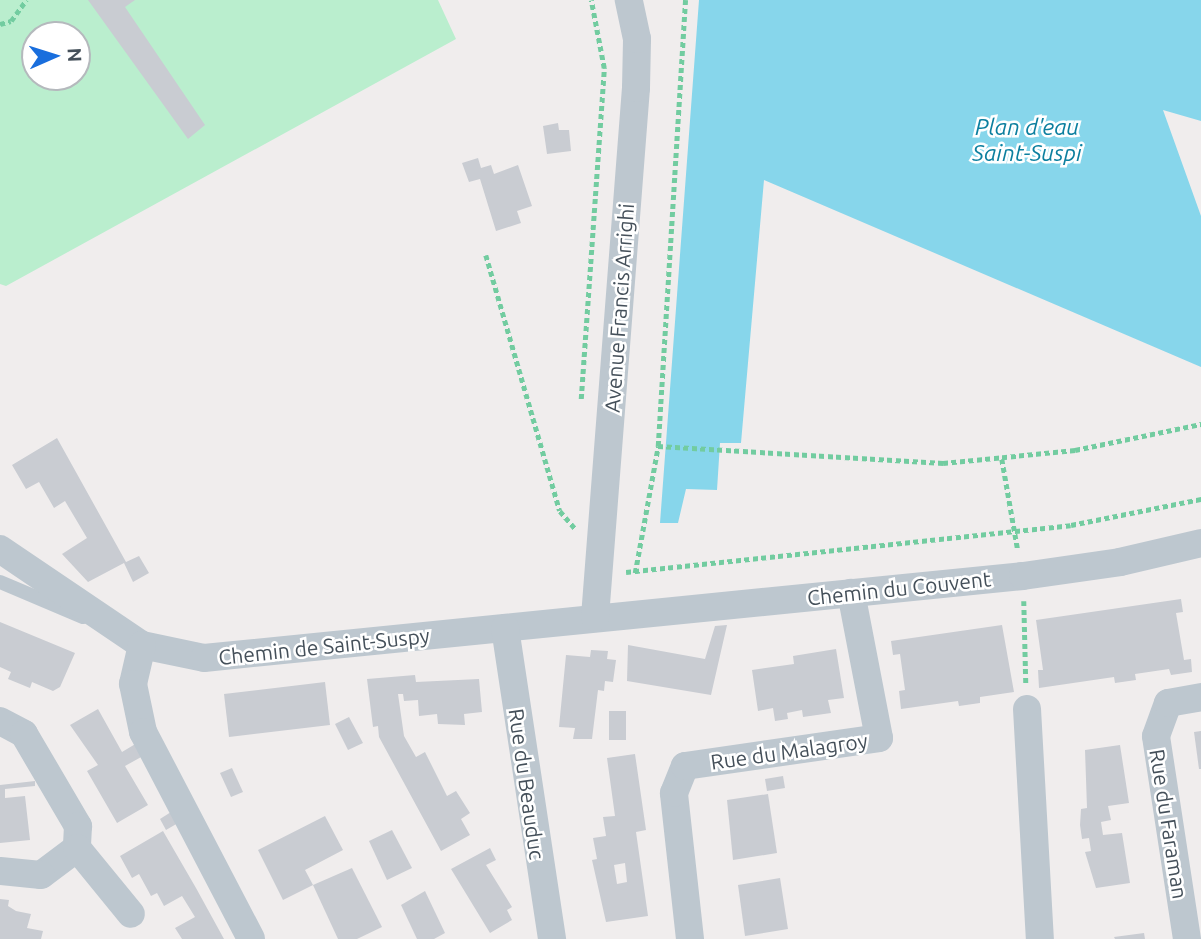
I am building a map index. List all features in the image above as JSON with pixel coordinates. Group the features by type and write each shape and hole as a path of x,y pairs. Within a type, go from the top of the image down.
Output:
{"street":[{"name":"Avenue Francis Arrighi","path":"596,617 584,536 636,88 637,39 629,0"},
{"name":"Chemin du Couvent","path":"596,617 1023,576 1121,562 1201,543"},
{"name":"Chemin de Saint-Suspy","path":"0,549 61,587 111,628 142,645 204,658 596,617"},
{"name":"Rue du Malagroy","path":"690,939 674,793 685,766 879,738 851,593"},
{"name":"Rue du Beauduc","path":"505,628 552,939"},
{"path":"142,645 133,684 143,732 251,939"},
{"name":"Rue du Faraman","path":"1187,939 1156,736 1168,703 1201,696"},
{"path":"1027,709 1040,939"},
{"path":"0,721 24,734 78,826 77,848 131,914"},
{"path":"0,872 41,876 77,848"}],"lane":[{"path":"0,582 111,628"}],"path":[{"path":"0,24 11,21 26,0"},
{"path":"581,402 604,68 591,0"},
{"path":"685,0 658,446 635,573 1071,525 1201,499"},
{"path":"486,255 560,511 584,536"},
{"path":"658,446 744,449 943,463 1002,459 1201,424"},
{"path":"1002,459 1013,530"},
{"path":"576,515 584,536"},
{"path":"1023,576 1027,709"}],"green space":[{"path":"0,0 438,0 456,39 6,286 0,284"}],"water":[{"name":"Plan d'eau Saint-Suspi","path":"699,0 1201,0 1201,121 1163,110 1201,216 1201,367 764,180 741,443 720,443 717,490 686,489 678,523 660,523"}],"building":[{"path":"88,0 135,0 125,7 205,125 188,139"},
{"path":"558,123 559,130 569,130 571,151 547,154 543,126"},
{"path":"478,158 481,168 491,165 494,174 518,165 532,206 517,211 521,223 496,231 480,179 469,182 462,163"},
{"path":"57,438 126,562 139,556 149,573 133,582 124,563 88,582 62,554 87,538 65,501 54,508 39,482 26,489 12,465"},
{"path":"1181,599 1183,612 1176,613 1184,660 1191,659 1192,672 1171,675 1169,669 1135,674 1136,680 1115,683 1114,677 1039,688 1038,670 1043,670 1036,620"},
{"path":"0,622 75,653 60,687 53,691 32,682 30,688 8,679 11,672 0,667"},
{"path":"727,625 711,695 627,681 628,645 705,659 715,626"},
{"path":"1002,625 1014,692 980,697 980,703 959,706 958,701 901,709 899,691 905,690 900,654 893,655 891,641"},
{"path":"836,649 844,698 828,700 831,713 803,717 802,710 787,713 788,719 775,721 773,708 758,711 752,670 794,664 793,656"},
{"path":"591,650 608,651 607,659 616,660 613,682 605,681 604,691 598,690 592,739 573,739 575,728 559,727 566,655 590,657"},
{"path":"415,675 416,682 479,679 482,712 464,714 465,725 438,724 437,714 419,716 418,700 404,701 403,694 398,694 404,736 416,757 425,752 447,796 456,791 470,813 461,819 470,835 441,851 379,737 378,726 373,727 367,679"},
{"path":"325,682 330,725 229,737 224,694"},
{"path":"98,709 122,752 137,743 143,756 125,766 148,805 117,823 87,771 98,765 70,725"},
{"path":"609,711 626,711 626,740 609,740"},
{"path":"349,717 363,743 348,750 335,724"},
{"path":"1201,731 1201,769 1199,769 1194,732"},
{"path":"1120,745 1129,803 1108,806 1111,820 1101,822 1103,835 1122,833 1130,883 1096,888 1085,852 1091,851 1089,838 1082,839 1080,825 1081,809 1087,808 1085,750"},
{"path":"635,754 646,830 636,832 648,916 606,922 592,860 597,859 593,838 606,836 603,817 615,816 607,758","holes":["625,863 627,882 617,884 614,865"]},
{"path":"232,768 243,792 231,797 220,773"},
{"path":"783,776 785,788 767,791 765,779"},
{"path":"35,781 35,786 5,789 5,798 25,796 30,840 0,843 0,785"},
{"path":"768,794 777,853 733,860 727,800"},
{"path":"171,812 178,823 166,830 160,819"},
{"path":"325,816 343,850 305,870 313,885 283,900 258,850"},
{"path":"392,830 412,868 387,880 369,841"},
{"path":"163,831 224,939 182,939 175,928 195,917 182,896 164,906 157,893 151,896 139,874 132,878 120,856"},
{"path":"490,848 496,860 486,865 512,907 507,910 512,920 490,933 451,869"},
{"path":"352,868 382,927 357,939 338,939 313,885"},
{"path":"780,878 788,929 745,936 738,885"},
{"path":"425,891 445,933 434,939 417,939 401,905"},
{"path":"0,899 9,900 8,906 16,911 31,914 27,928 43,931 41,939 0,939"},
{"path":"1144,933 1145,939 1114,937"}]}
